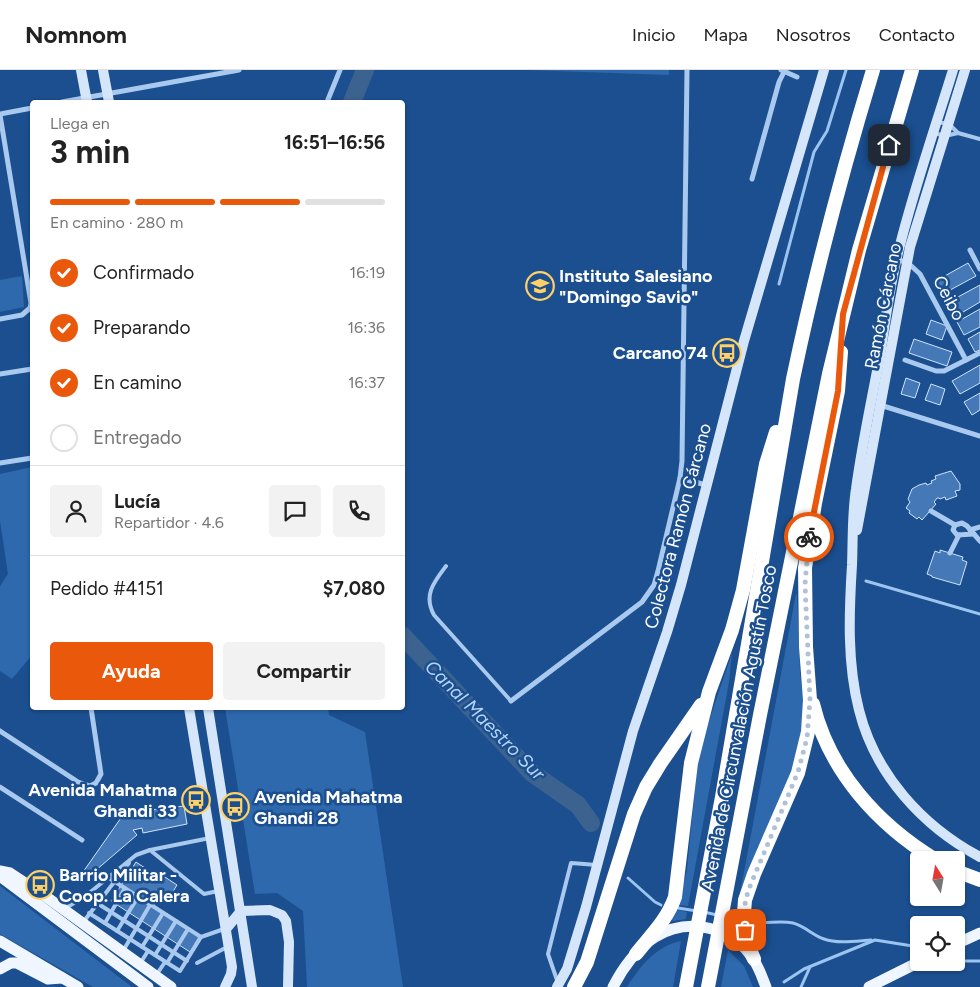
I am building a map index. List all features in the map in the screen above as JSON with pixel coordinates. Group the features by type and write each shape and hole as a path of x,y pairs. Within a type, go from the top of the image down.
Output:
{"highway":[{"name":"Avenida de Circunvalación Agustín Tosco","path":"686,987 726,771 793,379 804,325 833,208 872,70"},
{"name":"Avenida de Circunvalación Agustín Tosco","path":"708,987 783,596 825,392 843,314 884,163 912,70"},
{"path":"754,959 748,945 745,930 745,900 754,874 798,772 809,726 805,568 813,513 838,391 843,314"},
{"path":"636,954 659,927 669,912 675,897 692,763 709,692 738,609 745,582 766,464 793,379"},
{"path":"809,686 814,709 826,743 852,785 866,803 894,831 922,851"},
{"path":"574,987 587,962 628,829 640,799 660,764 709,692"},
{"path":"965,874 980,880"}],"main road":[{"path":"81,70 86,100"},
{"path":"103,70 108,98"},
{"name":"Colectora Ramón Cárcano","path":"558,986 572,953 630,739 667,632 692,546 744,341 824,70"},
{"name":"Ramón Cárcano","path":"953,70 934,133 902,261 876,404 856,489 851,595 852,665 859,710 872,747 886,774 918,811 943,833 980,857"},
{"name":"Ramón Cárcano","path":"902,261 910,246 965,70"},
{"path":"189,710 232,967 230,979 225,987"},
{"path":"208,710 252,987"},
{"path":"0,871 10,873 64,909 86,917 105,938 171,987"},
{"path":"0,876 148,987"},
{"path":"226,929 241,911 270,910 282,915 286,921 289,935 288,987"},
{"path":"613,987 620,974 646,944 662,933 676,928 692,926 723,932 743,947 754,959 766,984"},
{"path":"965,940 980,933"},
{"path":"0,941 78,987"},
{"path":"0,969 11,963 17,963 48,979 62,978"},
{"path":"869,987 910,966"}],"street":[{"path":"86,100 108,98 239,70"},
{"path":"328,100 339,71 332,70"},
{"path":"511,702 633,610 654,585 658,572 680,478 682,461 687,70"},
{"path":"752,179 784,70 797,77"},
{"path":"30,108 0,114 30,291"},
{"path":"970,250 980,269"},
{"name":"Ceibo","path":"902,261 920,274 966,360"},
{"path":"0,319 26,312 30,308"},
{"path":"905,360 936,371 944,371 980,353"},
{"path":"0,374 30,368"},
{"path":"876,404 980,436"},
{"path":"0,464 30,458"},
{"path":"680,478 707,485"},
{"path":"931,510 955,525 962,523 980,541"},
{"path":"955,525 954,531 959,535"},
{"path":"959,535 972,532 980,527"},
{"path":"950,553 959,535"},
{"path":"0,731 78,782 90,786 96,783 102,774 91,710"},
{"path":"0,787 82,840"}],"lane":[{"path":"937,122 949,124 958,133 980,140"},
{"path":"934,133 945,136 958,133"},
{"path":"446,566 434,581 429,596 429,606 434,615 511,702"},
{"path":"56,918 64,909 88,894 136,855 150,850 210,838"},
{"path":"150,850 204,894 219,891"},
{"path":"77,934 86,917 136,855"},
{"path":"558,986 548,954 571,863 597,865"},
{"path":"109,878 201,937"},
{"path":"105,923 125,888"},
{"path":"117,931 138,897"},
{"path":"97,903 187,961"},
{"path":"123,951 150,905"},
{"path":"142,947 163,913"},
{"path":"86,917 105,923 180,971 201,937 226,929"},
{"path":"155,955 176,921"},
{"path":"105,938 111,927"},
{"path":"156,976 188,929"},
{"path":"197,963 229,946"},
{"path":"140,964 148,951"}],"shaded area":[{"path":"527,70 669,70 669,75"},
{"path":"22,276 24,307 0,312 0,280"},
{"path":"30,467 30,657 12,679 0,671 0,586 8,574 0,521 0,474"},
{"path":"796,594 800,673 805,710 803,739 739,933 733,929 734,921 737,922 738,904"},
{"path":"732,653 729,682 688,906 679,905 677,910 687,912 686,919 673,921 671,919 687,870 701,745"},
{"path":"225,710 328,710 329,715 365,732 403,987 307,987 303,911 277,893 255,894"},
{"path":"0,886 132,987 93,987 0,934"},
{"path":"681,941 673,987 627,987 637,972 656,952"},
{"path":"728,950 744,966 753,987 721,987"}],"building":[{"path":"968,263 976,276 941,295 934,282"},
{"path":"980,285 980,302 953,318 945,304"},
{"path":"980,309 980,327 964,335 957,322"},
{"path":"931,320 947,326 942,340 926,334"},
{"path":"980,332 980,350 975,352 968,339"},
{"path":"914,339 952,352 947,366 909,353"},
{"path":"980,365 980,383 960,394 952,381"},
{"path":"906,378 920,383 915,398 901,394"},
{"path":"931,384 945,389 940,405 925,400"},
{"path":"980,393 980,410 972,415 964,402"},
{"path":"951,471 960,484 960,490 955,491 957,496 946,500 945,497 937,498 934,502 936,504 922,520 909,513 910,511 906,508 910,502 908,499 912,489 919,485 932,483 931,481 936,479 935,476"},
{"path":"940,550 963,557 962,560 967,562 960,585 927,574 935,551 940,553"},
{"path":"184,806 187,824 143,833 142,828 133,830 137,835 88,877 83,872 123,815"},
{"path":"136,862 154,874 156,871 177,885 169,898 162,893 153,907 199,937 190,952 111,901"}],"waterway":[{"name":"Canal Maestro Sur","path":"353,100 365,70"},
{"path":"779,284 814,152 827,131 846,70"},
{"path":"866,581 980,614"},
{"name":"Canal Maestro Sur","path":"405,638 532,773 578,805 591,823"},
{"name":"Canal Maestro Sur","path":"628,878 661,905"},
{"name":"Canal Maestro Sur","path":"678,908 697,911"},
{"name":"Canal Maestro Sur","path":"704,912 717,915"},
{"name":"Canal Maestro Sur","path":"726,917 737,919"},
{"name":"Canal Maestro Sur","path":"754,922 793,923 829,941 871,940"},
{"path":"784,982 804,969 875,940 910,946"},
{"path":"965,961 980,961"},
{"path":"801,987 810,967"}],"way so far":[{"path":"745,930 745,900 754,874 798,772 807,738 810,700 806,647 805,568 809,537"}],"place":[{"name":"Instituto Salesiano \"Domingo Savio\"","path":"540,286"},
{"name":"Carcano 74","path":"727,353"},
{"name":"Avenida Mahatma Ghandi 33","path":"196,800"},
{"name":"Avenida Mahatma Ghandi 28","path":"235,807"},
{"name":"Barrio Militar - Coop. La Calera","path":"40,885"}],"route":[{"path":"809,537 838,391 843,314 889,145"}]}
